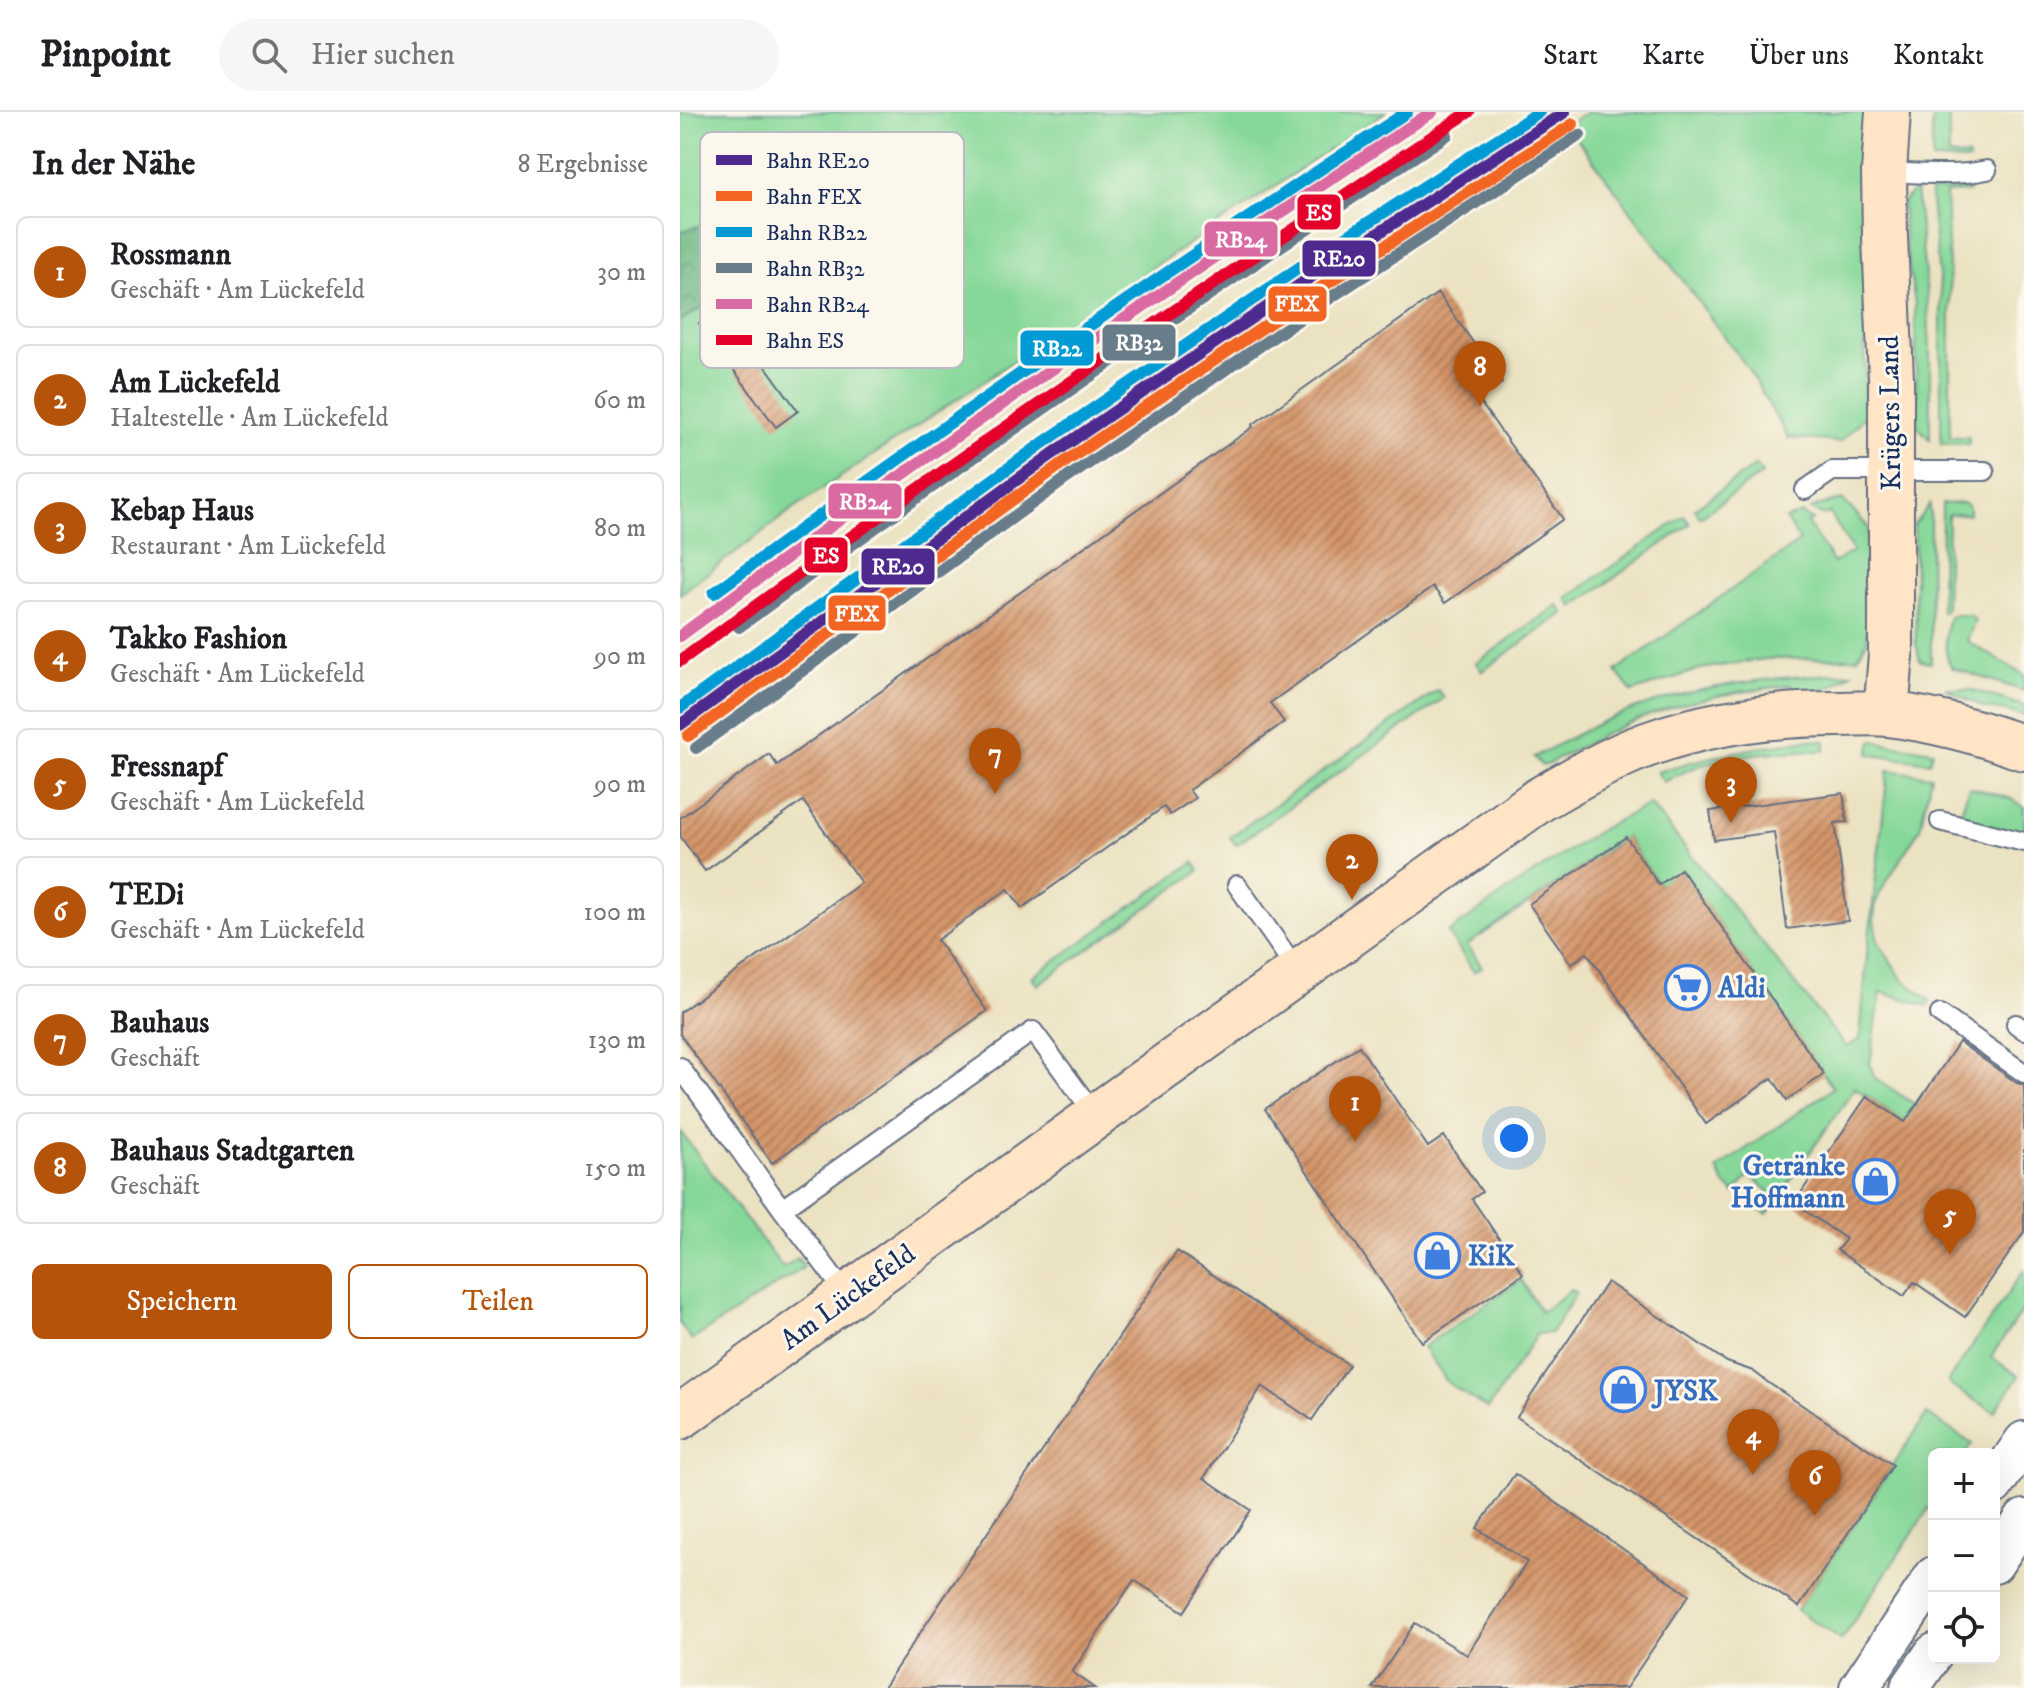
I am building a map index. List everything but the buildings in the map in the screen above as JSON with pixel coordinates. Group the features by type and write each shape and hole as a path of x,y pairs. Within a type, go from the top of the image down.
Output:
{"street":[{"name":"Krügers Land","path":"1886,714 1891,655 1891,379 1885,237 1904,173 1888,112"},
{"name":"Am Lückefeld","path":"680,1417 1539,800 1579,776 1674,735 1724,723 1794,714 1886,714 1961,728 2024,748"},
{"path":"2000,1476 2024,1441"},
{"path":"2000,1555 2024,1519"},
{"path":"1859,1688 1928,1585"},
{"path":"1910,1688 1928,1662"}],"lane":[{"path":"1904,173 1968,174 1987,170"},
{"path":"1805,490 1832,471 1985,471"},
{"path":"1940,821 2024,842"},
{"path":"1237,885 1299,973"},
{"path":"1940,1014 2024,1073"},
{"path":"782,1209 1033,1031 1096,1116"},
{"path":"680,1067 848,1296"}],"green space":[{"path":"680,112 1386,112 794,508 680,594 680,321 700,308 700,368 964,368 964,132 700,132 700,226 680,232"},
{"path":"1587,112 1870,112 1864,268 1866,415 1840,442 1788,438 1749,370 1567,125"},
{"path":"1935,112 1949,112 1949,156 1969,157 1969,161 1932,160"},
{"path":"1969,188 1969,192 1946,193 1950,437 1969,437 1969,444 1941,443 1941,296 1930,191"},
{"path":"1916,189 1927,294 1930,439 1917,426 1915,303 1902,203"},
{"path":"700,226 700,309 680,321 680,232"},
{"path":"1756,465 1762,474 1700,517 1694,509"},
{"path":"1843,500 1868,527 1867,641 1857,658 1765,659 1700,669 1632,692 1616,671 1800,541 1785,519 1802,514 1813,520 1807,523 1834,563 1853,551 1830,513 1823,516 1811,509"},
{"path":"1964,503 1969,507 1969,514 1948,515 1946,610 1941,612 1942,504"},
{"path":"1930,504 1931,663 1920,661 1916,643 1914,525"},
{"path":"1684,516 1690,524 1573,607 1567,598"},
{"path":"1558,605 1564,613 1482,671 1476,663"},
{"path":"1950,615 1969,615 1975,620 1967,641 2024,675 2024,691 1952,668 1945,642"},
{"path":"1852,673 1831,686 1809,693 1792,695 1791,685 1687,703 1626,725 1548,764 1542,766 1534,757 1611,718 1700,690 1760,680"},
{"path":"1944,688 1973,690 2024,706 2024,716 1985,708"},
{"path":"1438,690 1444,698 1236,845 1230,837"},
{"path":"1808,740 1825,741 1825,751 1784,752 1721,760 1664,782 1657,772 1694,761"},
{"path":"1872,741 1933,751 1930,762 1869,754"},
{"path":"1888,770 1931,776 1920,828 1882,889 1876,902 1874,920 1878,941 1902,979 1930,1000 1928,1006 1881,992 1870,1063 1874,1077 2024,1178 2024,1204 1855,1088 1767,1214 1757,1208 1769,1191 1749,1176 1734,1193 1717,1169 1833,1088 1681,870 1659,885 1626,837 1467,945 1482,967 1474,972 1448,933 1603,828 1650,804 1846,1047 1860,1039"},
{"path":"1969,787 2009,798 2024,807 2024,835 1962,819 1960,815"},
{"path":"1194,862 1199,871 1037,985 1032,977"},
{"path":"680,1131 783,1268 798,1258 804,1267 692,1340 680,1324"},
{"path":"2024,1270 2024,1314 2021,1312 1991,1357 2019,1376 1995,1412 1951,1386 1948,1381"},
{"path":"1521,1280 1541,1312 1571,1290 1576,1293 1551,1333 1537,1334 1488,1409 1448,1383 1423,1347"},
{"path":"1927,1414 1972,1444 1969,1448 1928,1448 1928,1510 1841,1640 1797,1610"}],"rail line":[{"name":"RB22","path":"714,593 1057,348 1407,112"},
{"name":"RB24","path":"680,636 1053,369 1432,112"},
{"name":"ES","path":"680,661 1071,382 1469,112"},
{"name":"RB22","path":"680,708 1043,443 1309,261 1539,112"},
{"name":"RE20","path":"680,725 1051,455 1317,273 1565,112"},
{"name":"FEX","path":"688,736 1059,466 1325,285 1573,124"},
{"name":"RB32","path":"739,627 1090,376 1447,135"},
{"name":"RB32","path":"696,748 1067,478 1333,296 1580,135"}],"place":[{"name":"Bauhaus Stadtgarten","path":"1480,407"},
{"name":"Bauhaus","path":"995,794"},
{"name":"Kebap Haus","path":"1731,823"},
{"name":"Am Lückefeld","path":"1352,900"},
{"name":"Aldi","path":"1687,987"},
{"name":"Rossmann","path":"1355,1142"},
{"name":"Getränke Hoffmann","path":"1876,1181"},
{"name":"KiK","path":"1437,1255"},
{"name":"Fressnapf","path":"1950,1255"},
{"name":"JYSK","path":"1623,1390"},
{"name":"Takko Fashion","path":"1753,1475"},
{"name":"TEDi","path":"1815,1516"}]}
